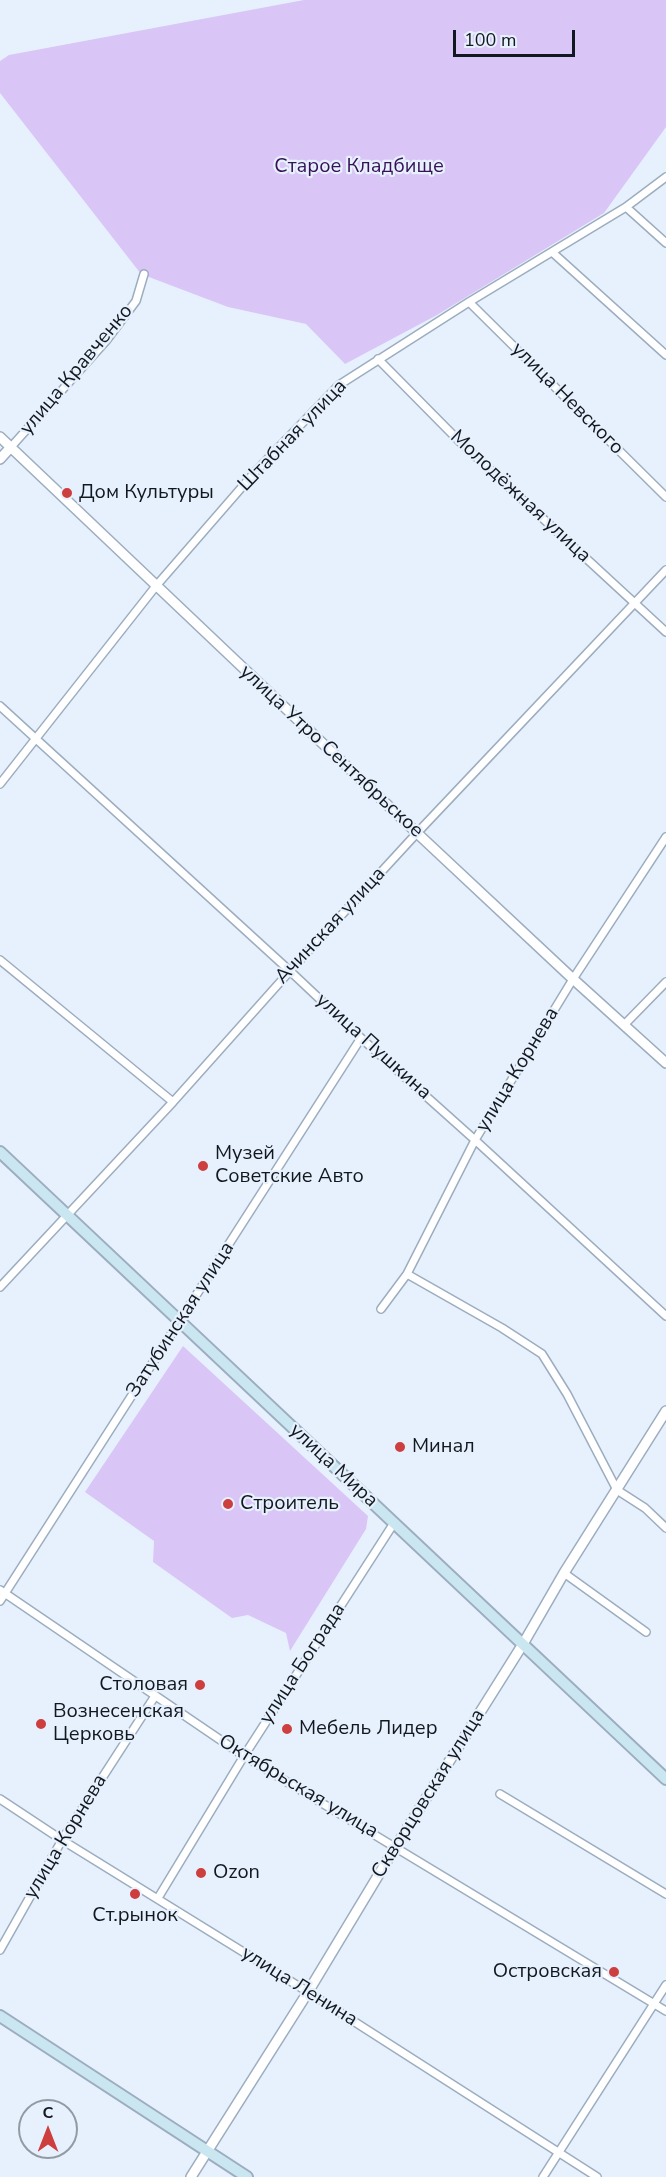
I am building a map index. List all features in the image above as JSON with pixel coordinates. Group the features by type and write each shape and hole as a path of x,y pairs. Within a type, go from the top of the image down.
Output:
{"main road":[{"name":"улица Мира","path":"0,1152 666,1779"},
{"path":"0,2016 247,2177"}],"street":[{"name":"Штабная улица","path":"0,784 156,586 255,472 339,385 378,358 626,207 666,177"},
{"path":"626,207 666,243"},
{"path":"552,252 666,355"},
{"name":"улица Кравченко","path":"0,459 106,341 136,301 144,274"},
{"name":"улица Невского","path":"469,302 666,497"},
{"name":"Молодёжная улица","path":"378,358 460,442 666,632"},
{"name":"улица Утро Сентябрьское","path":"0,437 417,833 666,1063"},
{"name":"Ачинская улица","path":"0,1287 173,1102 417,833 666,570"},
{"name":"улица Пушкина","path":"0,706 666,1316"},
{"name":"улица Корнева","path":"381,1310 407,1274 475,1140 573,979 663,849 666,837"},
{"path":"0,960 173,1102"},
{"path":"624,1025 666,982"},
{"name":"Затубинская улица","path":"1,1595 180,1322 361,1038"},
{"path":"407,1274 474,1311 542,1354 567,1394 617,1490 645,1508 666,1528"},
{"name":"Скворцовская улица","path":"191,2177 308,1992 396,1846 523,1644 564,1573 666,1411"},
{"name":"улица Бограда","path":"158,1898 244,1756 394,1523"},
{"path":"564,1573 646,1632"},
{"name":"Октябрьская улица","path":"1,1595 244,1756 666,2011"},
{"name":"улица Корнева","path":"0,1950 62,1839 155,1696"},
{"path":"500,1794 666,1894"},
{"name":"улица Ленина","path":"0,1798 597,2177"},
{"path":"543,2177 666,1985"}],"green space":[{"name":"Старое Кладбище","path":"304,0 666,0 666,127 604,213 437,315 345,364 306,324 228,307 141,274 0,93 0,61 9,55"},
{"name":"Строитель","path":"183,1346 368,1516 366,1529 290,1651 286,1633 248,1615 232,1618 153,1562 154,1541 85,1492"}],"place":[{"name":"Дом Культуры","path":"67,493"},
{"name":"Музей Советские Авто","path":"203,1166"},
{"name":"Минал","path":"400,1447"},
{"name":"Строитель","path":"228,1504"},
{"name":"Столовая","path":"200,1685"},
{"name":"Вознесенская Церковь","path":"41,1724"},
{"name":"Мебель Лидер","path":"287,1729"},
{"name":"Ozon","path":"201,1873"},
{"name":"Ст.рынок","path":"135,1894"},
{"name":"Островская","path":"614,1972"}]}
